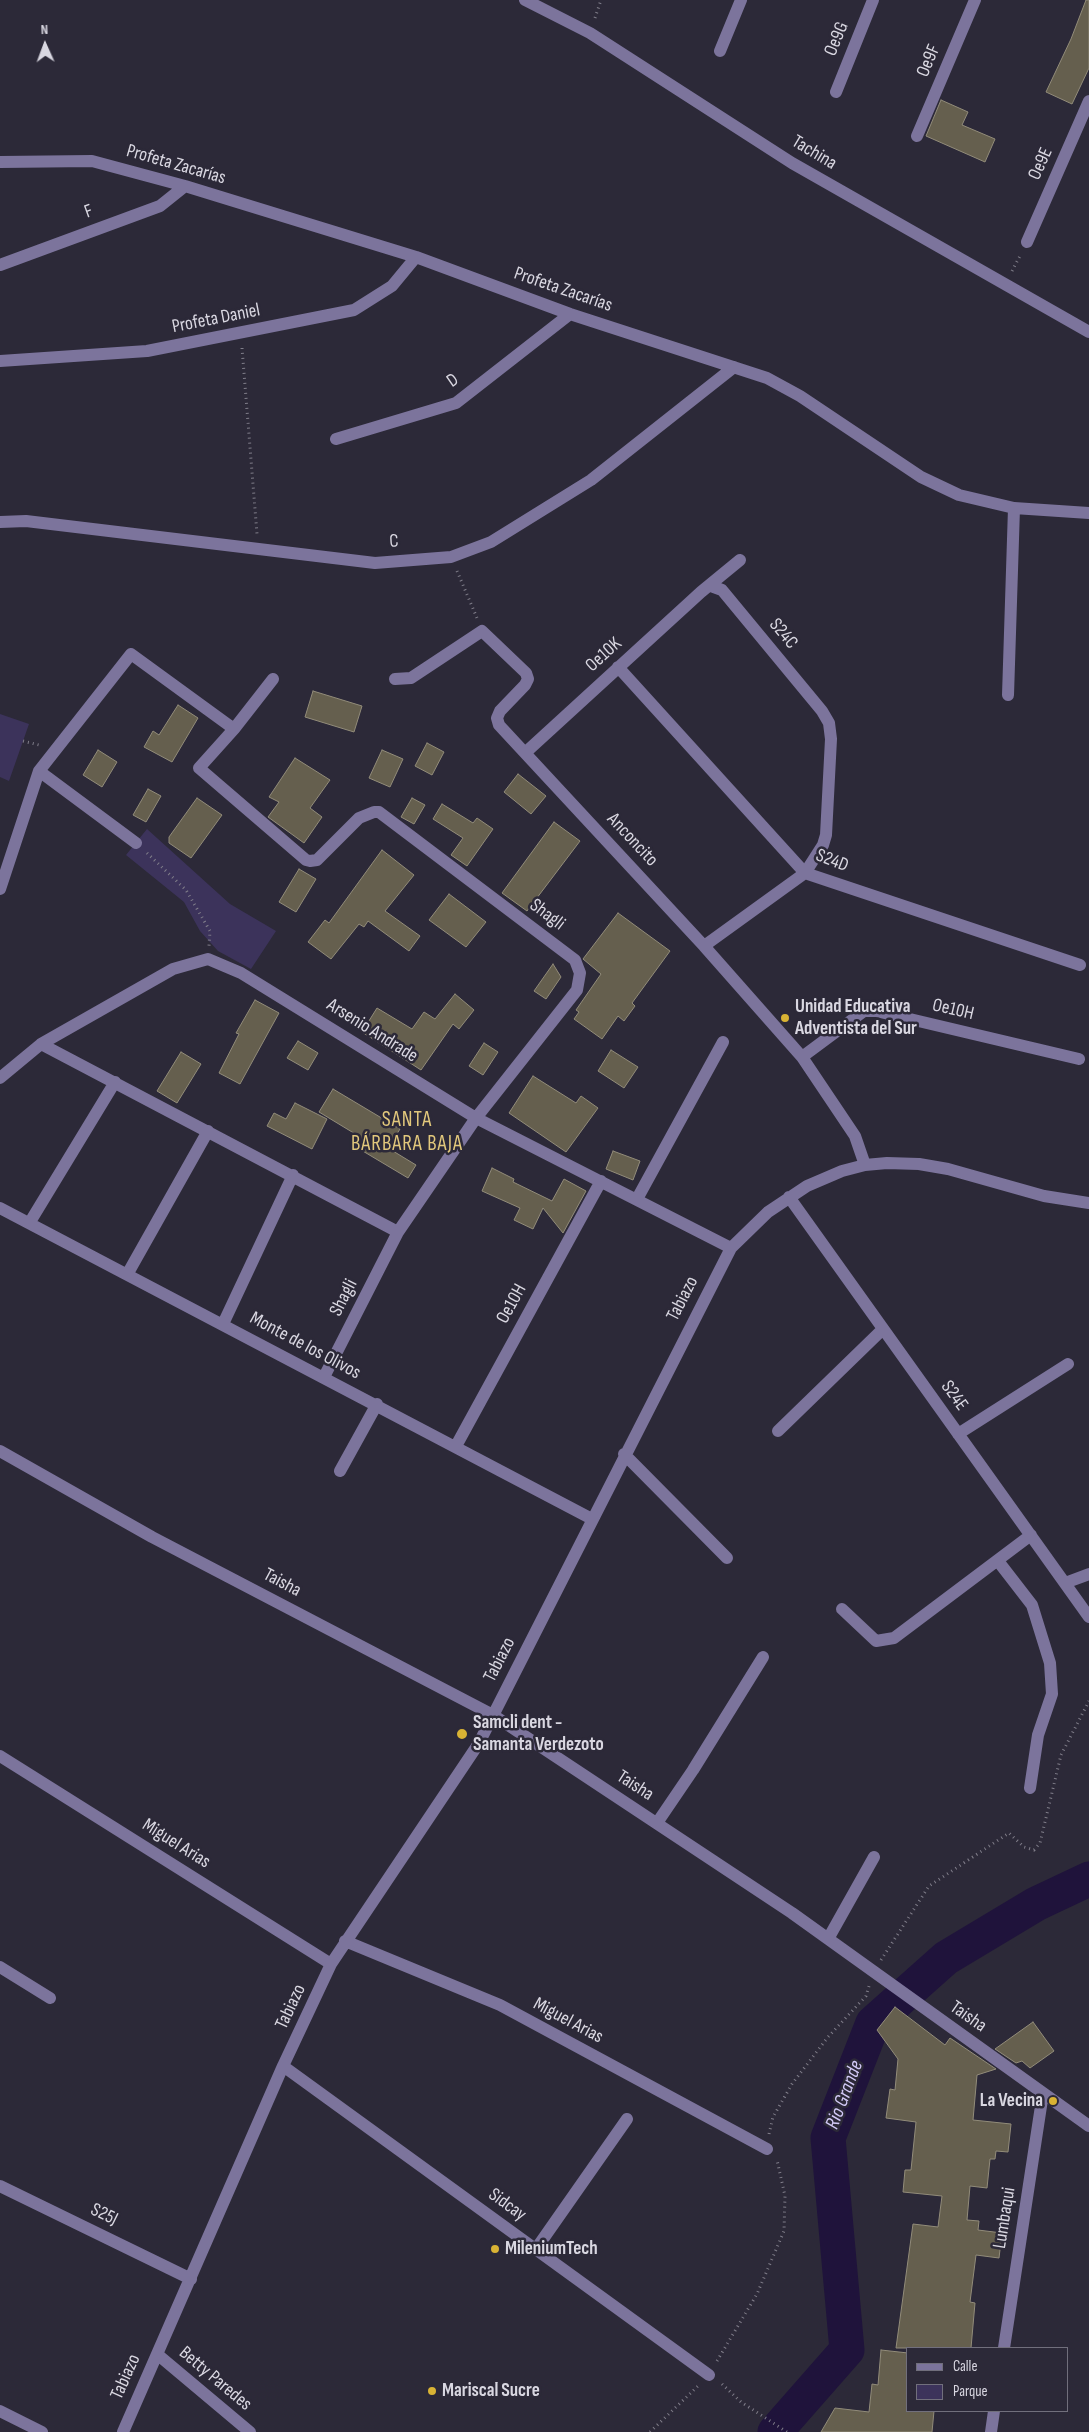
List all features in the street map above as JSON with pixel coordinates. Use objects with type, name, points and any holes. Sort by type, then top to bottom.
[{"type":"street","name":"Tachina","points":[[525,0],[590,33],[792,163],[1089,332]]},
{"type":"street","points":[[720,51],[741,0]]},
{"type":"street","name":"Oe9G","points":[[836,92],[873,0]]},
{"type":"street","name":"Oe9F","points":[[917,136],[975,0]]},
{"type":"street","name":"Oe9E","points":[[1026,242],[1089,101]]},
{"type":"street","name":"Profeta Zacarías","points":[[0,162],[92,162],[185,186],[416,257],[570,314],[767,378],[800,396],[921,477],[959,495],[1014,508],[1089,513]]},
{"type":"street","name":"F","points":[[0,265],[160,206],[185,186]]},
{"type":"street","name":"Profeta Daniel","points":[[0,360],[147,351],[354,310],[392,286],[416,257]]},
{"type":"street","name":"D","points":[[336,439],[456,403],[570,314]]},
{"type":"street","name":"C","points":[[0,522],[26,521],[375,563],[451,557],[491,542],[591,480],[734,367]]},
{"type":"street","points":[[1008,695],[1014,508]]},
{"type":"street","name":"Oe10K","points":[[525,753],[701,592],[711,586],[740,560]]},
{"type":"street","name":"S24C","points":[[711,586],[722,590],[822,711],[828,723],[831,738],[826,835],[823,845],[805,873]]},
{"type":"street","points":[[395,679],[411,678],[482,631]]},
{"type":"street","name":"Anconcito","points":[[482,631],[526,673],[528,679],[525,685],[500,711],[497,718],[500,725],[704,946],[802,1057],[855,1136],[865,1165]]},
{"type":"street","points":[[0,888],[39,771],[132,654],[234,729]]},
{"type":"street","name":"S24D","points":[[618,667],[805,873],[1080,965]]},
{"type":"street","name":"Shagli","points":[[273,679],[234,729],[200,768],[306,860],[317,860],[359,818],[379,812],[575,960],[580,973],[577,990],[476,1118],[398,1232],[324,1377]]},
{"type":"street","points":[[39,771],[136,843]]},
{"type":"street","points":[[704,946],[805,873]]},
{"type":"street","points":[[0,1078],[41,1044],[173,969],[208,959]]},
{"type":"street","name":"Arsenio Andrade","points":[[208,959],[241,973],[476,1118],[731,1248]]},
{"type":"street","name":"Oe10H","points":[[802,1057],[855,1016],[864,1011],[870,1011],[1079,1059]]},
{"type":"street","points":[[637,1199],[723,1042]]},
{"type":"street","points":[[41,1044],[293,1175],[398,1232]]},
{"type":"street","points":[[30,1222],[115,1082]]},
{"type":"street","points":[[128,1273],[208,1131]]},
{"type":"street","name":"Tabiazo","points":[[123,2432],[192,2279],[283,2066],[331,1964],[479,1743],[624,1454],[731,1248],[752,1225],[789,1197],[828,1177],[865,1165],[888,1163],[919,1164],[963,1173],[1044,1196],[1089,1202]]},
{"type":"street","points":[[223,1324],[293,1175]]},
{"type":"street","name":"Oe10H","points":[[456,1446],[601,1181]]},
{"type":"street","name":"S24E","points":[[789,1197],[1089,1617]]},
{"type":"street","name":"Monte de los Olivos","points":[[0,1208],[128,1273],[592,1518]]},
{"type":"street","points":[[778,1431],[883,1329]]},
{"type":"street","points":[[958,1434],[1068,1364]]},
{"type":"street","points":[[340,1470],[377,1404]]},
{"type":"street","name":"Taisha","points":[[0,1452],[152,1536],[493,1715],[828,1939],[1089,2126]]},
{"type":"street","points":[[624,1454],[727,1558]]},
{"type":"street","points":[[842,1609],[876,1641],[894,1638],[1031,1535]]},
{"type":"street","points":[[998,1561],[1032,1604],[1050,1663],[1052,1694],[1038,1735],[1030,1788]]},
{"type":"street","points":[[1065,1583],[1089,1574]]},
{"type":"street","points":[[657,1823],[693,1770],[763,1656]]},
{"type":"street","name":"Miguel Arias","points":[[1,1760],[331,1964]]},
{"type":"street","points":[[828,1939],[874,1857]]},
{"type":"street","name":"Miguel Arias","points":[[345,1941],[500,2005],[767,2149]]},
{"type":"street","points":[[0,1967],[50,1998]]},
{"type":"street","name":"Sidcay","points":[[283,2066],[710,2375]]},
{"type":"street","name":"Lumbaqui","points":[[1004,2347],[1043,2093]]},
{"type":"street","points":[[536,2249],[627,2119]]},
{"type":"street","name":"S25J","points":[[0,2186],[192,2279]]},
{"type":"street","name":"Betty Paredes","points":[[157,2354],[250,2432]]},
{"type":"street","points":[[0,2411],[42,2432]]},
{"type":"street","points":[[991,2432],[994,2412]]},
{"type":"path","points":[[1005,284],[1026,242]]},
{"type":"path","points":[[241,333],[258,549]]},
{"type":"path","points":[[451,557],[482,631]]},
{"type":"path","points":[[136,843],[186,890],[210,931],[208,959]]},
{"type":"path","points":[[650,2432],[710,2375],[757,2294],[784,2231],[785,2196],[779,2163],[767,2149],[773,2117],[792,2084],[828,2037],[866,1996],[874,1972],[929,1886],[1009,1833],[1024,1846],[1034,1850],[1040,1843],[1062,1754],[1089,1701]]},
{"type":"path","points":[[710,2375],[732,2392],[741,2402],[787,2432]]},
{"type":"green space","points":[[0,714],[29,724],[9,781],[0,777]]},
{"type":"green space","points":[[147,829],[230,904],[276,931],[251,969],[218,951],[200,931],[184,902],[126,855]]},
{"type":"building","points":[[1086,0],[1089,0],[1089,68],[1072,104],[1046,92],[1071,39]]},
{"type":"building","points":[[941,100],[968,112],[962,125],[995,139],[985,162],[926,136]]},
{"type":"building","points":[[313,691],[362,706],[354,732],[305,717]]},
{"type":"building","points":[[178,705],[198,718],[172,762],[144,747],[153,731],[159,735]]},
{"type":"building","points":[[427,743],[444,752],[432,775],[415,766]]},
{"type":"building","points":[[98,750],[117,762],[102,787],[83,775]]},
{"type":"building","points":[[382,750],[403,759],[390,787],[369,778]]},
{"type":"building","points":[[295,758],[330,780],[310,808],[322,817],[304,843],[268,817],[279,802],[269,797]]},
{"type":"building","points":[[518,774],[546,796],[531,814],[504,792]]},
{"type":"building","points":[[148,789],[161,796],[146,822],[133,815]]},
{"type":"building","points":[[197,798],[222,815],[191,858],[169,843],[169,837]]},
{"type":"building","points":[[412,798],[425,805],[414,824],[401,817]]},
{"type":"building","points":[[442,804],[473,823],[477,818],[493,829],[467,866],[451,855],[463,838],[433,819]]},
{"type":"building","points":[[554,822],[580,841],[527,911],[502,893]]},
{"type":"building","points":[[382,850],[414,875],[385,911],[420,936],[409,951],[368,921],[364,927],[359,924],[331,959],[308,942],[325,920],[329,923]]},
{"type":"building","points":[[299,869],[316,879],[296,912],[279,902]]},
{"type":"building","points":[[449,894],[486,922],[466,947],[429,920]]},
{"type":"building","points":[[618,913],[670,951],[632,1003],[635,1006],[624,1021],[618,1016],[602,1039],[574,1019],[579,1012],[576,1010],[601,974],[583,959]]},
{"type":"building","points":[[553,964],[561,977],[546,999],[534,991]]},
{"type":"building","points":[[455,994],[474,1010],[459,1029],[453,1024],[421,1070],[362,1032],[377,1008],[412,1029],[424,1012],[435,1019]]},
{"type":"building","points":[[255,1000],[279,1013],[240,1084],[219,1073],[239,1034],[236,1033]]},
{"type":"building","points":[[298,1041],[318,1053],[308,1070],[287,1058]]},
{"type":"building","points":[[484,1043],[498,1052],[483,1075],[469,1066]]},
{"type":"building","points":[[611,1050],[638,1067],[624,1088],[598,1071]]},
{"type":"building","points":[[181,1052],[201,1064],[177,1103],[157,1091]]},
{"type":"building","points":[[533,1076],[576,1103],[581,1096],[598,1108],[566,1152],[509,1113]]},
{"type":"building","points":[[333,1089],[400,1129],[388,1148],[416,1165],[408,1178],[351,1144],[357,1135],[319,1112]]},
{"type":"building","points":[[295,1103],[327,1119],[312,1149],[267,1126],[274,1113],[286,1119]]},
{"type":"building","points":[[613,1151],[640,1161],[633,1180],[606,1169]]},
{"type":"building","points":[[492,1168],[514,1179],[513,1182],[552,1201],[564,1179],[586,1191],[563,1233],[543,1208],[533,1229],[514,1220],[520,1208],[482,1191]]},
{"type":"building","points":[[895,2007],[945,2045],[950,2038],[996,2069],[977,2075],[973,2120],[1011,2124],[1008,2152],[996,2151],[995,2159],[990,2159],[987,2188],[970,2186],[967,2220],[979,2221],[978,2230],[1002,2233],[999,2258],[976,2255],[970,2302],[975,2303],[971,2347],[896,2348],[913,2224],[938,2227],[942,2196],[903,2192],[905,2170],[911,2170],[916,2122],[886,2118],[890,2089],[895,2090],[898,2059],[877,2030]]},
{"type":"building","points":[[1033,2022],[1054,2051],[1030,2068],[1022,2061],[1016,2063],[995,2049]]},
{"type":"building","points":[[881,2350],[906,2353],[906,2412],[934,2412],[932,2432],[821,2432],[835,2408],[869,2412],[872,2384],[878,2385]]},
{"type":"waterway","name":"Rio Grande","points":[[775,2432],[847,2350],[828,2138],[873,2023],[946,1958],[1036,1904],[1089,1879]]},
{"type":"place","name":"Unidad Educativa Adventista del Sur","points":[[785,1018]]},
{"type":"place","name":"Samcli dent - Samanta Verdezoto","points":[[462,1734]]},
{"type":"place","name":"La Vecina","points":[[1053,2101]]},
{"type":"place","name":"MileniumTech","points":[[495,2249]]},
{"type":"place","name":"Mariscal Sucre","points":[[432,2391]]},
{"type":"district","name":"SANTA BÁRBARA BAJA","points":[[407,1133]]}]
